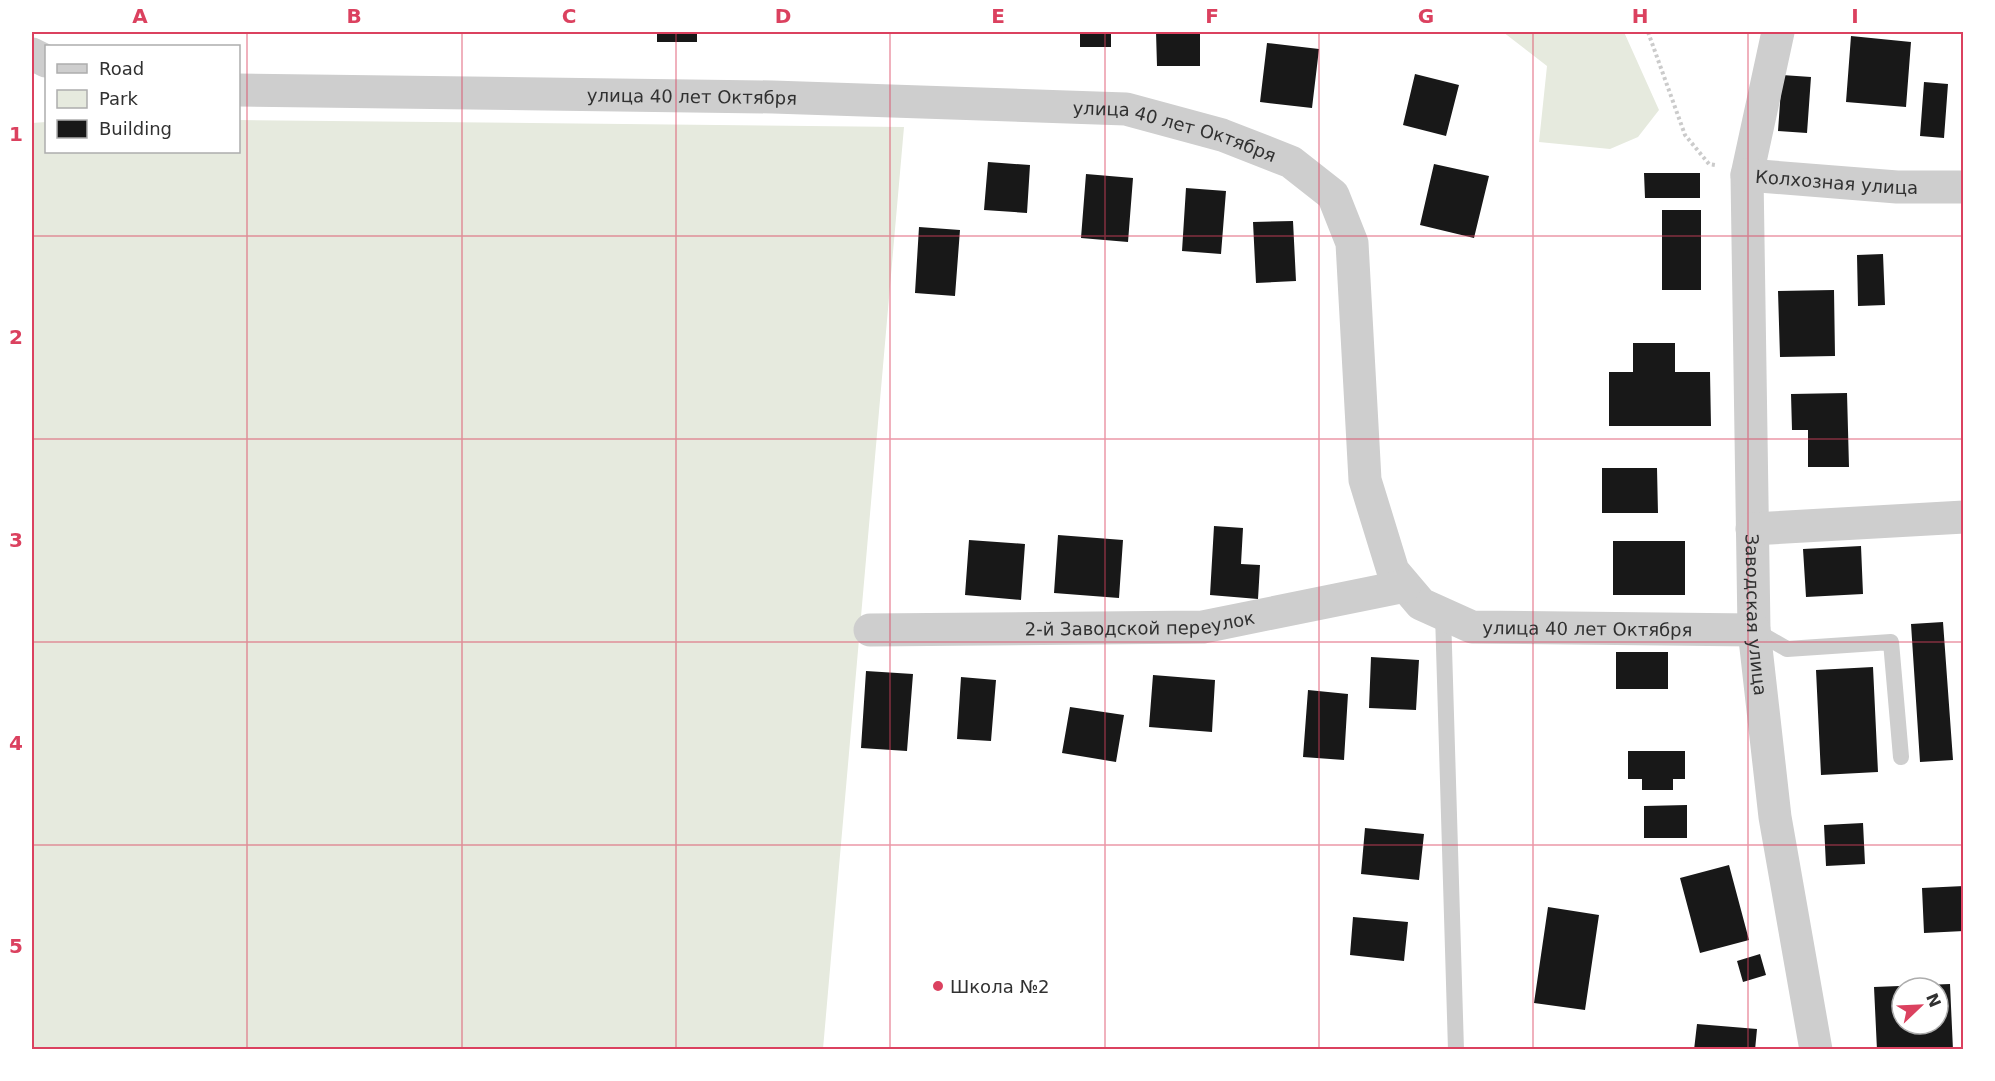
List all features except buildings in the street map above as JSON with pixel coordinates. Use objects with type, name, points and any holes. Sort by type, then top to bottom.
[{"type":"street","name":"Колхозная улица","points":[[1778,32],[1748,175],[1897,187],[1964,186]]},
{"type":"street","name":"улица 40 лет Октября","points":[[240,90],[773,97],[1126,109],[1222,135],[1291,162],[1333,195],[1352,243],[1365,480],[1393,571],[1420,604],[1472,627],[1754,630]]},
{"type":"street","name":"Заводская улица","points":[[1748,175],[1754,630],[1775,817],[1816,1050]]},
{"type":"street","points":[[1752,529],[1964,518]]},
{"type":"street","name":"2-й Заводской переулок","points":[[870,630],[1203,627],[1405,586]]},
{"type":"lane","points":[[1443,614],[1456,1050]]},
{"type":"lane","points":[[1754,630],[1787,649],[1891,642],[1901,757]]},
{"type":"path","points":[[1648,32],[1685,135],[1709,164],[1748,175]]},
{"type":"green space","points":[[1503,32],[1624,32],[1659,110],[1638,137],[1610,149],[1539,142],[1547,66]]},
{"type":"green space","points":[[240,120],[904,127],[823,1049],[32,1049],[32,123],[45,122],[45,153],[240,153]]},
{"type":"place","name":"Школа №2","points":[[938,986]]}]
